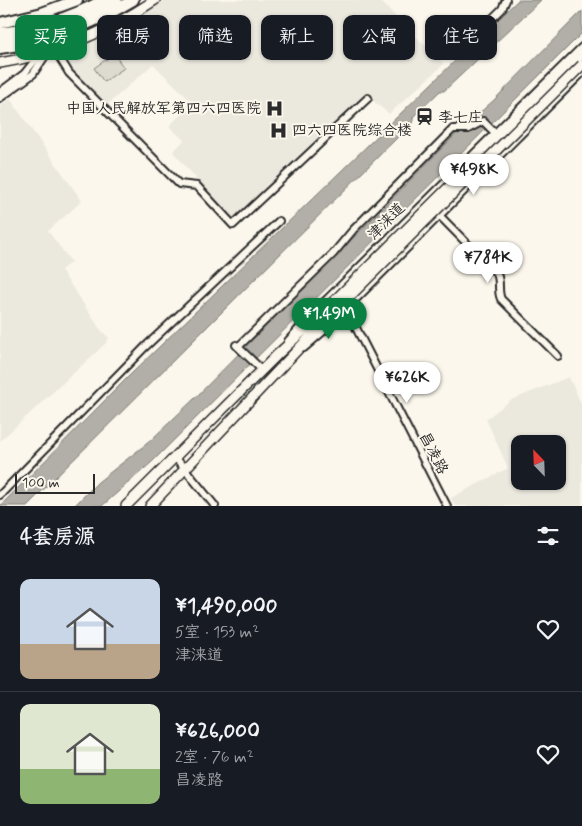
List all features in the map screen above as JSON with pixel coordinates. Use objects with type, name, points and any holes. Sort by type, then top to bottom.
[{"type":"highway","points":[[0,23],[42,13],[77,0]]},
{"type":"highway","points":[[71,15],[104,0]]},
{"type":"highway","points":[[0,48],[38,41],[66,33],[99,19],[133,0]]},
{"type":"highway","points":[[0,28],[15,28]]},
{"type":"highway","points":[[0,33],[15,31]]},
{"type":"main road","points":[[0,41],[39,33],[61,26],[118,0]]},
{"type":"main road","points":[[87,39],[113,26],[155,0]]},
{"type":"main road","points":[[150,506],[290,359],[318,322],[582,54]]},
{"type":"main road","points":[[0,63],[15,59]]},
{"type":"main road","points":[[318,322],[582,65]]},
{"type":"main road","name":"津涞道","points":[[126,506],[278,354],[318,322]]},
{"type":"street","points":[[496,15],[502,9],[506,0]]},
{"type":"street","name":"津涞道","points":[[278,354],[292,335],[312,314],[582,47]]},
{"type":"street","points":[[0,92],[39,60]]},
{"type":"street","points":[[0,98],[33,74],[42,60]]},
{"type":"street","points":[[55,60],[179,184],[197,186],[233,225],[368,98]]},
{"type":"street","points":[[290,359],[334,322],[582,73]]},
{"type":"street","points":[[262,370],[238,346],[333,254],[352,230],[453,129],[468,128],[483,122],[494,132]]},
{"type":"street","points":[[425,201],[497,274],[499,277],[501,299],[558,356]]},
{"type":"street","points":[[0,495],[145,347],[280,221]]},
{"type":"street","name":"昌凌路","points":[[352,303],[349,312],[350,316],[447,506]]},
{"type":"street","name":"昌凌路","points":[[334,322],[341,319],[348,321],[443,506]]},
{"type":"street","points":[[175,457],[186,468],[215,506]]},
{"type":"shaded area","name":"中国人民解放军第四六四医院","points":[[164,0],[379,0],[394,15],[343,15],[343,60],[415,60],[415,35],[425,45],[425,60],[440,60],[444,64],[389,114],[371,99],[236,227],[232,228],[198,189],[196,178],[173,152],[184,140],[169,126],[193,103],[153,64],[106,106],[74,73],[66,60],[87,60],[87,42],[97,38],[97,60],[169,60],[169,15],[140,15]]},
{"type":"shaded area","points":[[518,0],[541,0],[497,41],[497,20]]},
{"type":"shaded area","points":[[582,11],[582,33],[152,462],[102,506],[74,506],[98,482],[150,441],[194,399],[457,133],[494,100]]},
{"type":"shaded area","points":[[105,60],[118,60],[124,68],[104,82],[94,68]]},
{"type":"shaded area","points":[[456,60],[477,60],[413,117],[413,122],[27,506],[0,506],[129,376]]},
{"type":"shaded area","points":[[10,99],[82,201],[48,231],[71,262],[61,270],[100,329],[109,338],[105,344],[0,441],[0,106]]},
{"type":"shaded area","points":[[569,377],[582,406],[582,506],[455,506],[451,498],[508,468],[486,419],[511,400]]},
{"type":"place","name":"中国人民解放军第四六四医院","points":[[275,108]]},
{"type":"place","name":"李七庄","points":[[424,117]]},
{"type":"place","name":"四六四医院综合楼","points":[[278,130]]}]
